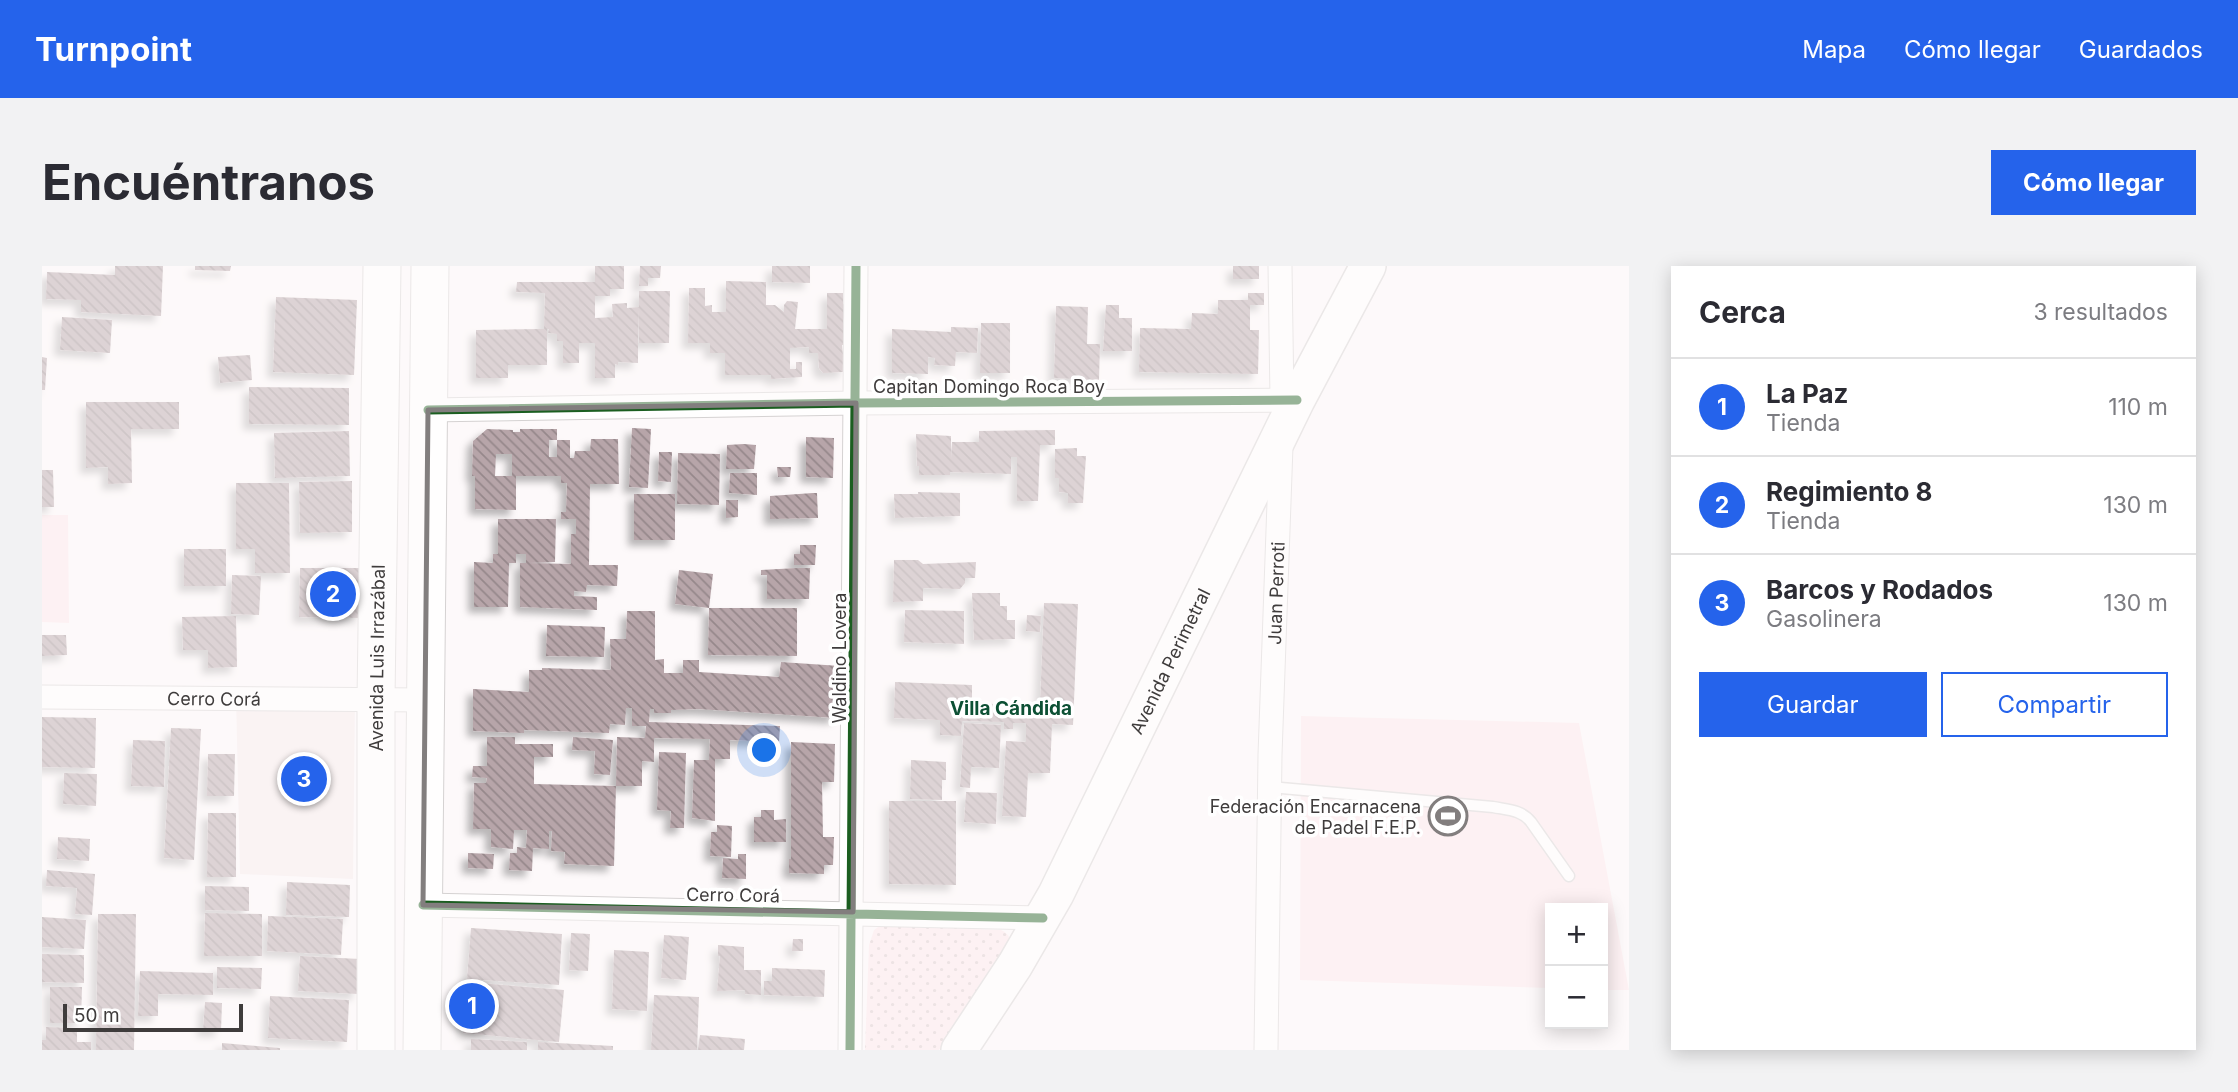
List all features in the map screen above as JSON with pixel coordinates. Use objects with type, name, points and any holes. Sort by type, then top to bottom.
[{"type":"highway","name":"Avenida Luis Irrazábal","points":[[376,1050],[376,700],[382,266]]},
{"type":"highway","points":[[422,1050],[430,266]]},
{"type":"main road","name":"Avenida Perimetral","points":[[959,1050],[1015,965],[1074,859],[1287,411],[1367,266]]},
{"type":"street","name":"Waldino Lovera","points":[[850,1050],[856,266]]},
{"type":"street","name":"Juan Perroti","points":[[1266,1050],[1270,755],[1287,411],[1280,266]]},
{"type":"street","name":"Capitan Domingo Roca Boy","points":[[428,410],[856,403],[1287,411]]},
{"type":"street","name":"Cerro Corá","points":[[42,697],[426,700]]},
{"type":"street","name":"Cerro Corá","points":[[423,905],[1043,918]]},
{"type":"lane","points":[[1270,787],[1513,811],[1526,816],[1569,876]]},
{"type":"highlighted area","points":[[856,403],[853,912],[423,905],[428,410]]},
{"type":"shaded area","points":[[42,515],[68,515],[69,623],[42,622]]},
{"type":"shaded area","points":[[236,695],[355,695],[353,879],[240,874]]},
{"type":"shaded area","name":"Federación Encarnacena de Padel F.E.P.","points":[[1301,716],[1579,723],[1629,990],[1608,990],[1608,903],[1545,903],[1545,988],[1300,980]]},
{"type":"shaded area","points":[[881,925],[1001,930],[1009,937],[1010,947],[939,1050],[865,1050],[869,945],[874,930]]},
{"type":"building","points":[[115,266],[163,266],[161,316],[81,312],[81,300],[46,299],[47,272],[115,275]]},
{"type":"building","points":[[195,266],[231,266],[230,271],[195,270]]},
{"type":"building","points":[[595,266],[624,266],[624,289],[610,289],[610,296],[595,296],[595,318],[613,317],[612,304],[627,303],[627,308],[639,307],[639,291],[670,291],[669,343],[639,343],[638,310],[638,363],[618,362],[618,365],[615,364],[615,378],[595,378],[595,343],[579,343],[579,363],[563,363],[563,341],[557,341],[557,334],[548,333],[547,329],[547,365],[508,365],[508,378],[476,378],[476,330],[544,329],[545,293],[516,292],[517,282],[595,282]]},
{"type":"building","points":[[640,266],[661,266],[660,278],[648,278],[648,286],[639,286]]},
{"type":"building","points":[[772,266],[810,266],[810,283],[772,282]]},
{"type":"building","points":[[1233,266],[1259,266],[1259,279],[1233,279]]},
{"type":"building","points":[[726,281],[766,282],[766,305],[775,305],[784,312],[787,301],[798,302],[795,329],[827,329],[827,293],[843,293],[843,304],[848,306],[848,316],[843,319],[846,345],[842,345],[846,369],[843,372],[823,373],[819,368],[818,353],[809,353],[809,347],[790,348],[790,369],[796,369],[796,362],[802,362],[802,377],[771,379],[771,375],[725,375],[725,353],[710,353],[710,343],[688,343],[689,288],[705,288],[705,306],[712,305],[712,312],[726,312]]},
{"type":"building","points":[[1248,293],[1264,293],[1264,305],[1250,305],[1250,330],[1259,330],[1258,374],[1139,372],[1140,328],[1191,329],[1192,313],[1218,314],[1218,300],[1248,300]]},
{"type":"building","points":[[276,297],[357,300],[354,375],[273,372]]},
{"type":"building","points":[[1106,305],[1119,305],[1119,318],[1132,318],[1132,351],[1103,351]]},
{"type":"building","points":[[1056,306],[1088,307],[1087,344],[1100,344],[1099,380],[1054,378]]},
{"type":"building","points":[[62,317],[112,320],[110,353],[60,350]]},
{"type":"building","points":[[981,323],[1010,323],[1010,373],[980,373]]},
{"type":"building","points":[[951,327],[978,328],[977,353],[956,352],[955,366],[934,365],[935,358],[928,357],[928,374],[892,373],[892,329],[951,332]]},
{"type":"building","points":[[250,355],[252,380],[220,383],[218,357]]},
{"type":"building","points":[[42,357],[47,358],[45,390],[42,390]]},
{"type":"building","points":[[249,387],[349,388],[349,425],[249,424]]},
{"type":"building","points":[[86,402],[179,402],[179,429],[131,429],[132,483],[108,484],[108,467],[86,468]]},
{"type":"building","points":[[632,428],[651,429],[648,488],[629,487]]},
{"type":"building","points":[[487,429],[520,432],[520,429],[557,429],[557,440],[570,440],[570,458],[574,458],[575,451],[590,451],[591,439],[618,439],[619,484],[590,484],[589,565],[618,565],[617,586],[587,585],[586,592],[574,591],[574,596],[597,597],[597,610],[520,607],[520,563],[526,563],[526,554],[516,554],[516,563],[509,563],[508,607],[474,607],[474,562],[493,563],[493,554],[498,554],[498,519],[556,519],[555,562],[529,563],[571,564],[571,534],[576,534],[576,519],[561,519],[561,512],[566,512],[567,483],[561,483],[561,476],[516,476],[516,510],[475,509],[473,441]],"holes":[[[549,440],[557,440],[557,457],[549,457]],[[496,454],[512,454],[512,476],[495,476]]]},
{"type":"building","points":[[1055,430],[1055,445],[1040,445],[1038,501],[1017,501],[1017,457],[1011,457],[1011,474],[950,472],[950,475],[919,475],[916,434],[951,436],[951,458],[952,442],[979,442],[979,431]]},
{"type":"building","points":[[349,431],[350,476],[275,478],[274,433]]},
{"type":"building","points":[[806,437],[834,438],[833,478],[806,477]]},
{"type":"building","points":[[727,445],[756,445],[754,469],[726,469]]},
{"type":"building","points":[[1077,448],[1077,456],[1086,456],[1083,503],[1068,503],[1068,493],[1059,492],[1059,478],[1055,478],[1055,449]]},
{"type":"building","points":[[659,452],[672,452],[671,482],[658,481]]},
{"type":"building","points":[[678,453],[720,454],[719,505],[677,504]]},
{"type":"building","points":[[777,467],[791,467],[790,477],[778,477]]},
{"type":"building","points":[[42,470],[53,470],[54,507],[42,507]]},
{"type":"building","points":[[730,473],[757,473],[757,495],[729,493]]},
{"type":"building","points":[[352,481],[352,532],[300,533],[299,482]]},
{"type":"building","points":[[236,483],[289,483],[290,573],[255,573],[255,549],[236,549]]},
{"type":"building","points":[[817,493],[818,518],[770,519],[770,496]]},
{"type":"building","points":[[960,493],[960,516],[895,518],[894,494]]},
{"type":"building","points":[[634,494],[675,494],[675,540],[634,540]]},
{"type":"building","points":[[726,500],[738,500],[738,517],[726,518]]},
{"type":"building","points":[[800,545],[816,545],[815,565],[794,565],[794,554],[800,554]]},
{"type":"building","points":[[184,549],[226,549],[226,586],[184,586]]},
{"type":"building","points":[[894,560],[918,560],[923,564],[976,562],[975,578],[965,578],[960,589],[923,588],[923,601],[893,602]]},
{"type":"building","points":[[300,568],[361,568],[361,618],[299,617]]},
{"type":"building","points":[[810,568],[809,599],[767,599],[767,575],[761,575],[761,570]]},
{"type":"building","points":[[679,570],[713,574],[709,608],[675,604]]},
{"type":"building","points":[[232,575],[261,576],[259,615],[231,614]]},
{"type":"building","points":[[972,593],[1000,593],[1000,606],[1007,606],[1007,620],[1015,620],[1015,639],[974,640]]},
{"type":"building","points":[[1044,603],[1078,604],[1073,725],[1052,724],[1050,773],[1028,773],[1026,817],[1002,816],[1006,741],[1026,742],[1026,723],[1013,723],[1013,729],[1004,729],[1004,722],[962,721],[961,736],[940,735],[940,720],[894,718],[895,682],[972,685],[972,703],[1040,706]]},
{"type":"building","points":[[709,608],[797,608],[797,656],[708,655]]},
{"type":"building","points":[[905,610],[964,611],[964,644],[904,642]]},
{"type":"building","points":[[627,611],[655,611],[655,660],[664,659],[664,673],[683,673],[683,660],[699,660],[699,672],[779,677],[781,662],[840,666],[836,718],[698,709],[654,713],[654,709],[650,709],[649,722],[780,726],[779,742],[730,740],[730,759],[715,759],[715,821],[692,818],[694,760],[709,760],[710,739],[654,738],[654,762],[642,761],[642,786],[616,786],[617,737],[645,738],[646,726],[632,726],[632,708],[626,708],[625,725],[610,724],[609,733],[473,731],[473,689],[529,692],[529,670],[542,668],[611,670],[610,639],[626,639]]},
{"type":"building","points":[[1027,615],[1041,616],[1040,632],[1026,631]]},
{"type":"building","points":[[236,616],[237,667],[208,668],[208,650],[183,650],[182,617]]},
{"type":"building","points":[[547,625],[605,627],[604,657],[546,656]]},
{"type":"building","points":[[42,635],[66,635],[67,655],[42,656]]},
{"type":"building","points":[[42,717],[96,718],[95,768],[42,767]]},
{"type":"building","points":[[964,723],[1001,725],[999,768],[971,767],[970,788],[960,787]]},
{"type":"building","points":[[171,728],[201,729],[194,860],[164,858]]},
{"type":"building","points":[[487,737],[515,737],[515,744],[553,744],[553,757],[534,757],[534,784],[616,786],[614,866],[564,864],[565,852],[551,851],[552,831],[549,831],[549,849],[533,848],[532,871],[509,870],[510,853],[517,853],[517,847],[526,848],[527,830],[514,830],[513,849],[491,847],[491,829],[473,829],[474,783],[486,783],[487,778],[472,777],[473,766],[487,766]]},
{"type":"building","points":[[573,737],[613,740],[610,775],[594,774],[595,751],[572,750]]},
{"type":"building","points":[[133,740],[165,741],[164,787],[131,786]]},
{"type":"building","points":[[791,742],[835,744],[834,782],[822,782],[823,837],[834,837],[833,865],[824,865],[824,874],[789,873]]},
{"type":"building","points":[[659,752],[686,753],[684,828],[670,828],[671,811],[657,810]]},
{"type":"building","points":[[208,754],[235,754],[234,796],[207,796]]},
{"type":"building","points":[[911,760],[946,762],[942,800],[910,799]]},
{"type":"building","points":[[64,773],[97,774],[96,806],[63,804]]},
{"type":"building","points":[[966,792],[997,793],[996,824],[964,822]]},
{"type":"building","points":[[889,801],[956,801],[956,885],[889,884]]},
{"type":"building","points":[[761,810],[774,810],[774,820],[786,819],[786,842],[754,842],[754,817],[761,817]]},
{"type":"building","points":[[208,813],[236,813],[236,877],[207,877]]},
{"type":"building","points":[[717,825],[732,826],[731,857],[710,856],[711,832],[717,832]]},
{"type":"building","points":[[58,837],[90,839],[89,861],[57,859]]},
{"type":"building","points":[[468,853],[494,854],[493,869],[468,868]]},
{"type":"building","points":[[738,854],[746,854],[746,879],[722,878],[723,858],[738,859]]},
{"type":"building","points":[[47,870],[95,874],[92,915],[75,914],[77,888],[46,886]]},
{"type":"building","points":[[287,882],[350,885],[349,917],[286,915]]},
{"type":"building","points":[[205,886],[249,887],[249,911],[205,910]]},
{"type":"building","points":[[205,913],[262,914],[262,956],[204,956]]},
{"type":"building","points":[[98,914],[136,914],[134,1050],[96,1050]]},
{"type":"building","points":[[268,916],[343,919],[341,955],[267,951]]},
{"type":"building","points":[[42,917],[86,920],[84,949],[42,947]]},
{"type":"building","points":[[471,928],[562,934],[559,985],[467,979]]},
{"type":"building","points":[[571,933],[590,934],[588,971],[569,970]]},
{"type":"building","points":[[664,935],[689,937],[686,980],[661,978]]},
{"type":"building","points":[[793,939],[803,939],[803,951],[792,951]]},
{"type":"building","points":[[718,945],[744,947],[744,970],[761,970],[761,995],[745,994],[745,990],[717,991],[720,956]]},
{"type":"building","points":[[614,950],[649,952],[647,1011],[612,1009]]},
{"type":"building","points":[[42,954],[84,955],[84,983],[42,982]]},
{"type":"building","points":[[300,956],[360,959],[358,994],[298,991]]},
{"type":"building","points":[[217,967],[262,968],[261,989],[217,988]]},
{"type":"building","points":[[772,968],[825,970],[824,997],[764,995],[764,981],[772,981]]},
{"type":"building","points":[[140,971],[213,973],[213,995],[158,994],[158,1016],[138,1016]]},
{"type":"building","points":[[467,982],[564,990],[559,1042],[463,1033]]},
{"type":"building","points":[[50,987],[82,987],[81,1023],[50,1023]]},
{"type":"building","points":[[654,995],[699,997],[697,1050],[651,1050]]},
{"type":"building","points":[[270,996],[349,1000],[347,1042],[268,1038]]},
{"type":"building","points":[[205,1002],[222,1003],[221,1031],[203,1031]]},
{"type":"building","points":[[46,1027],[77,1028],[77,1042],[91,1042],[91,1050],[42,1050],[42,1040],[46,1040]]},
{"type":"building","points":[[700,1035],[745,1039],[744,1050],[698,1050]]},
{"type":"building","points":[[471,1039],[527,1042],[527,1050],[471,1050]]},
{"type":"building","points":[[538,1042],[613,1046],[613,1050],[538,1050]]},
{"type":"building","points":[[222,1043],[280,1048],[280,1050],[222,1050]]},
{"type":"cycle path","points":[[850,1050],[856,266]]},
{"type":"cycle path","points":[[428,410],[1297,400]]},
{"type":"cycle path","points":[[423,905],[1043,918]]},
{"type":"place","name":"Regimiento 8","points":[[333,594]]},
{"type":"place","name":"Barcos y Rodados","points":[[304,779]]},
{"type":"place","name":"Federación Encarnacena de Padel F.E.P.","points":[[1448,816]]},
{"type":"place","name":"La Paz","points":[[472,1006]]},
{"type":"district","name":"Villa Cándida","points":[[1011,708]]}]
